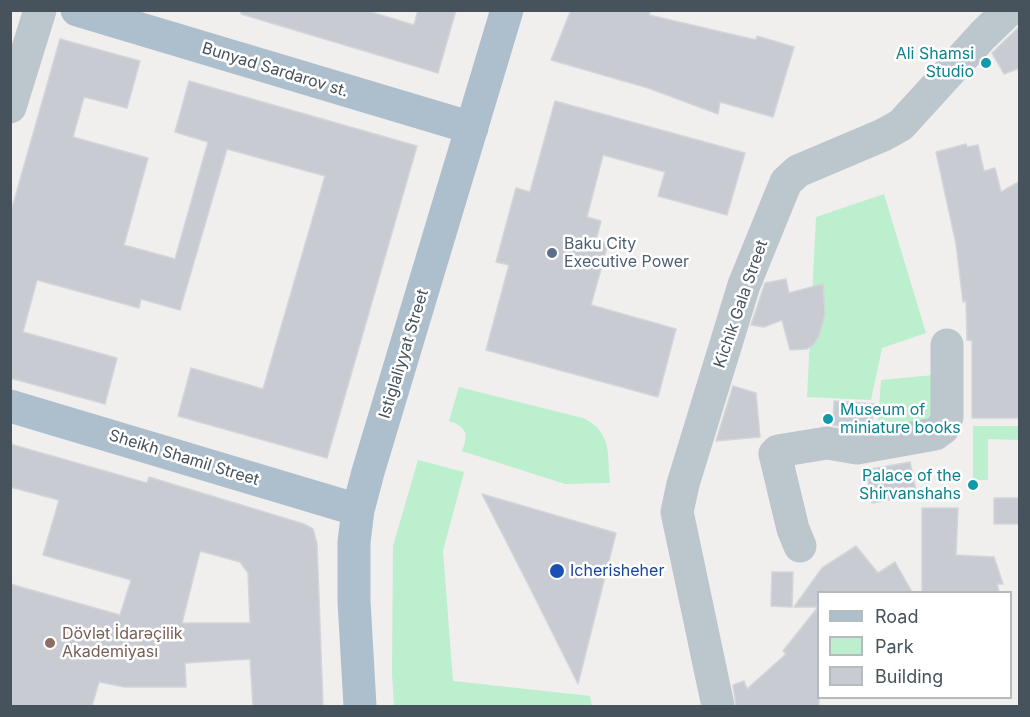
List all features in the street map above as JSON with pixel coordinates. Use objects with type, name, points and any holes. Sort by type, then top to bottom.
[{"type":"main road","name":"Bunyad Sardarov st.","points":[[77,10],[472,128]]},
{"type":"main road","name":"Istiglaliyyat Street","points":[[360,706],[354,571],[358,510],[507,10]]},
{"type":"main road","name":"Sheikh Shamil Street","points":[[10,406],[358,510]]},
{"type":"street","points":[[10,107],[40,10]]},
{"type":"street","name":"Kichik Gala Street","points":[[718,706],[687,570],[677,512],[683,484],[744,285],[786,182],[798,171],[901,125],[983,35],[1009,10]]},
{"type":"street","points":[[800,546],[793,529],[775,454],[778,451],[827,443],[856,448],[935,434],[943,428],[947,417],[947,345]]},
{"type":"green space","points":[[884,194],[926,333],[882,348],[871,400],[807,397],[816,217]]},
{"type":"green space","points":[[934,375],[933,429],[877,439],[881,380]]},
{"type":"green space","points":[[459,387],[583,418],[593,424],[604,437],[607,445],[610,483],[565,484],[462,451],[465,432],[460,426],[449,421]]},
{"type":"green space","points":[[973,426],[1019,426],[1019,440],[988,439],[988,480],[973,480]]},
{"type":"green space","points":[[418,460],[464,472],[443,551],[453,681],[590,696],[592,706],[394,706],[393,546]]},
{"type":"building","points":[[241,10],[364,10],[414,25],[418,10],[456,10],[438,73],[241,14]]},
{"type":"building","points":[[571,10],[651,10],[649,15],[756,40],[757,36],[794,47],[773,117],[720,102],[718,114],[648,88],[551,60]]},
{"type":"building","points":[[1020,26],[1020,68],[1004,74],[992,53]]},
{"type":"building","points":[[60,39],[140,61],[127,108],[84,97],[73,137],[148,158],[124,245],[175,259],[208,142],[175,132],[189,81],[417,146],[327,458],[178,416],[191,368],[263,389],[325,176],[227,149],[180,310],[141,299],[139,308],[37,280],[23,332],[117,358],[105,404],[10,378],[10,215]]},
{"type":"building","name":"Baku City Executive Power","points":[[555,101],[745,153],[727,215],[658,196],[665,172],[603,155],[587,217],[601,221],[596,240],[608,244],[591,305],[676,329],[658,397],[486,350],[509,265],[496,262],[516,188],[530,192]]},
{"type":"building","points":[[966,144],[967,147],[978,145],[984,171],[995,168],[1001,192],[1020,181],[1020,418],[972,418],[972,341],[967,340],[966,301],[963,302],[956,244],[936,152]]},
{"type":"building","points":[[786,279],[789,293],[823,284],[825,314],[819,336],[807,349],[790,350],[782,320],[764,327],[751,325],[765,283]]},
{"type":"building","points":[[733,386],[756,393],[760,437],[716,441]]},
{"type":"building","points":[[834,401],[875,404],[871,426],[857,429],[833,425]]},
{"type":"building","points":[[10,444],[147,483],[149,477],[304,524],[313,529],[317,544],[323,706],[253,706],[250,659],[185,663],[186,687],[125,687],[99,682],[92,706],[10,706],[10,584],[120,615],[131,580],[43,555],[59,500],[10,487]],"holes":[[[200,551],[240,562],[248,573],[250,623],[182,623]]]},
{"type":"building","points":[[910,462],[917,495],[872,503],[866,470]]},
{"type":"building","points":[[482,494],[616,533],[578,684],[530,588]]},
{"type":"building","points":[[994,498],[1020,498],[1020,524],[994,524]]},
{"type":"building","points":[[922,508],[958,508],[956,555],[994,557],[1003,584],[997,584],[999,591],[922,591]]},
{"type":"building","points":[[856,546],[878,573],[895,562],[911,591],[817,591],[817,607],[794,607],[822,568]]},
{"type":"building","points":[[772,572],[793,572],[792,607],[771,606]]},
{"type":"building","points":[[817,608],[817,699],[819,699],[819,706],[736,706],[733,685],[744,681],[747,689],[786,654],[783,651]]},
{"type":"place","name":"Ali Shamsi Studio","points":[[986,63]]},
{"type":"place","name":"Baku City Executive Power","points":[[552,253]]},
{"type":"place","name":"Museum of miniature books","points":[[828,419]]},
{"type":"place","name":"Palace of the Shirvanshahs","points":[[973,485]]},
{"type":"place","name":"Icherisheher","points":[[557,571]]},
{"type":"place","name":"Dövlət İdarəçilik Akademiyası","points":[[50,643]]}]
